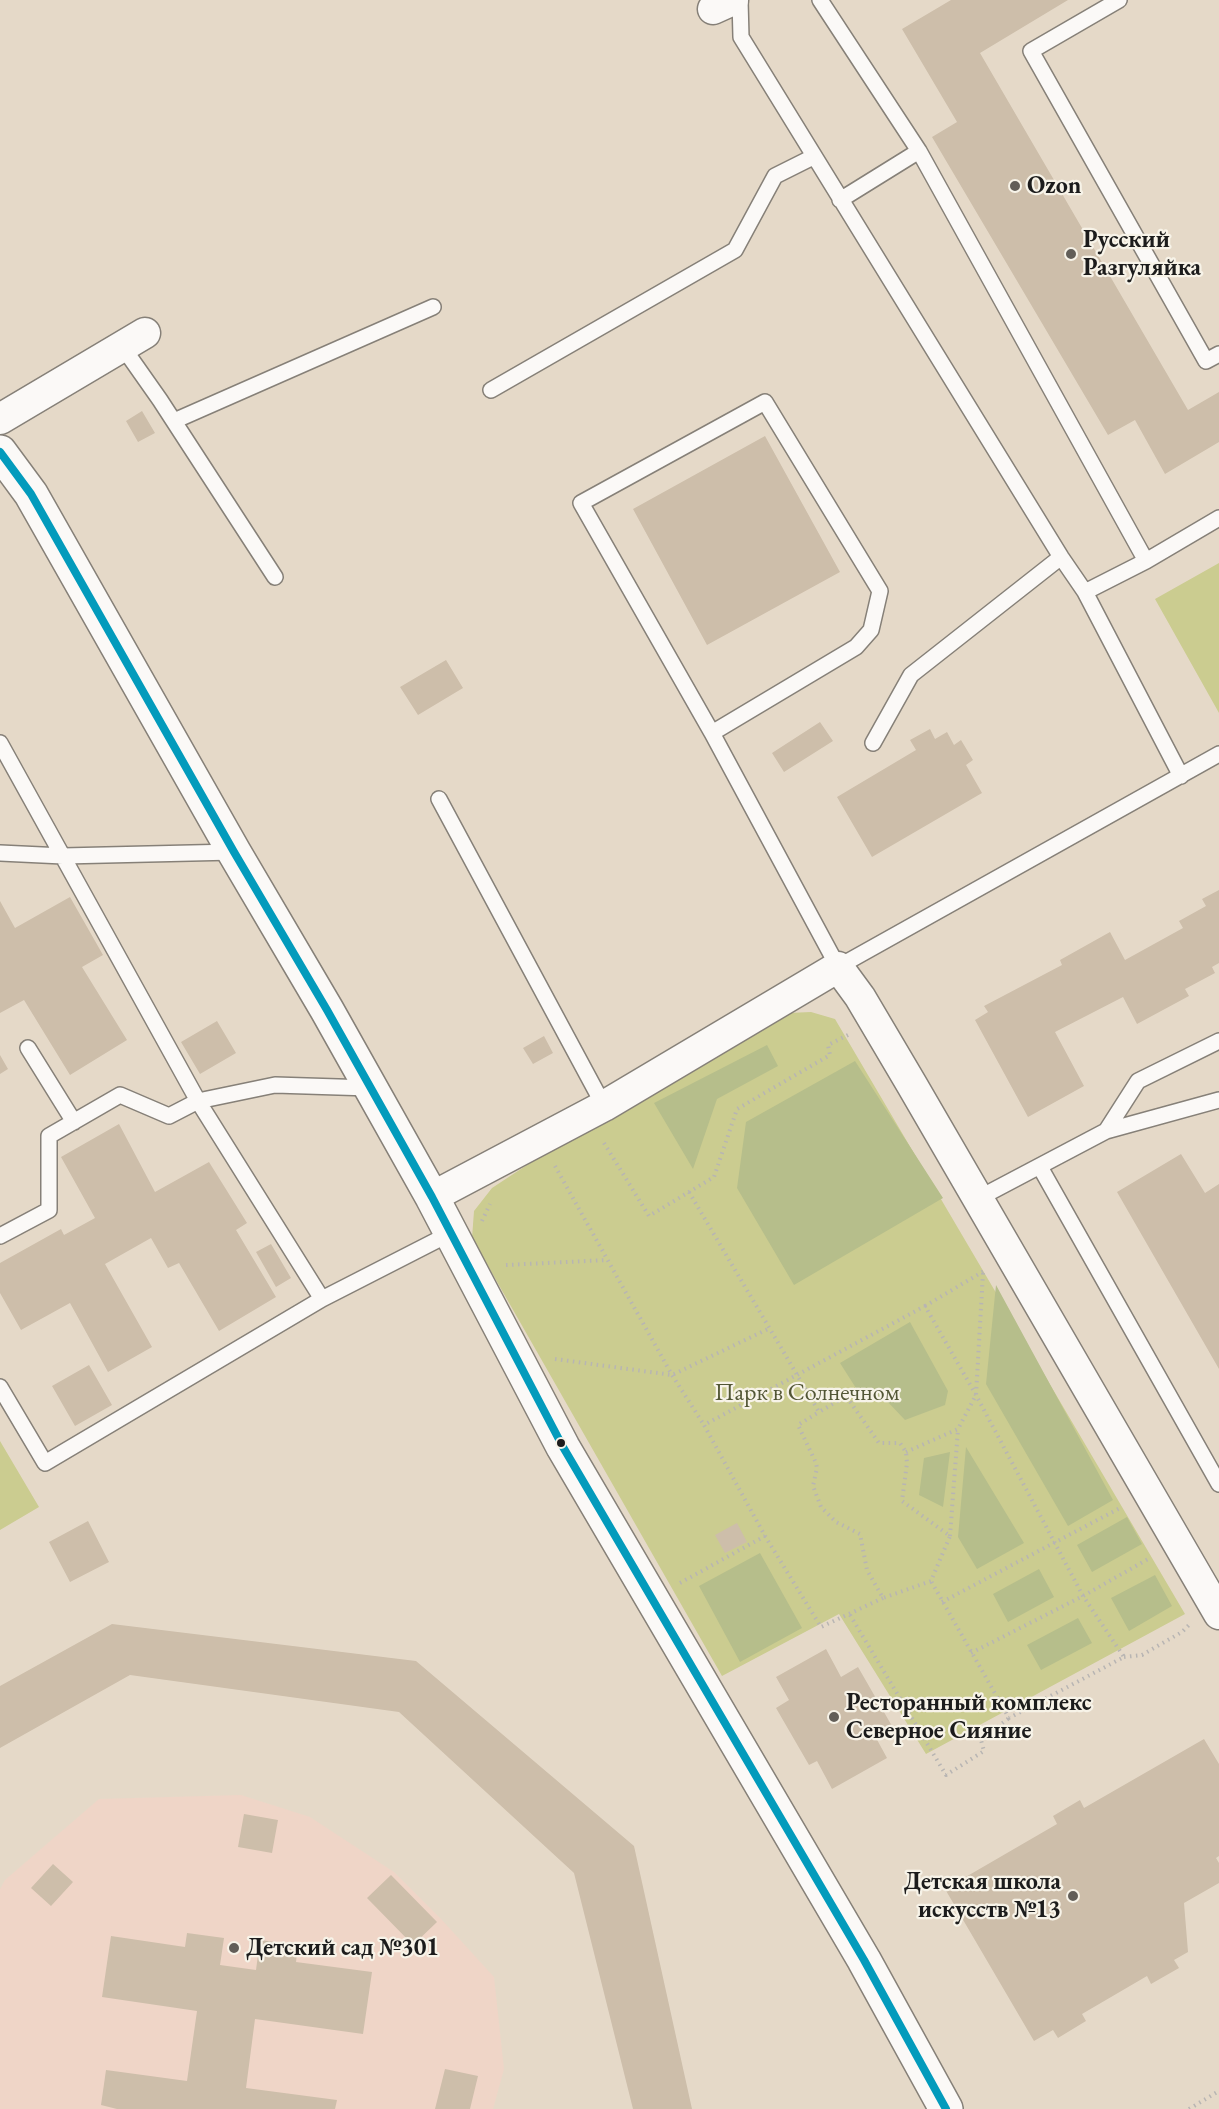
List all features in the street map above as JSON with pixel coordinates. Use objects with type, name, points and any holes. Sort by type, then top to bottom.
[{"type":"street","points":[[0,419],[134,340]]},
{"type":"street","points":[[0,452],[31,494],[432,1197],[464,1232],[563,1447],[864,1960],[946,2109]]},
{"type":"street","points":[[432,1197],[604,1106],[837,967],[860,998],[979,1198],[1219,1614]]},
{"type":"lane","points":[[820,0],[919,151],[1146,561]]},
{"type":"lane","points":[[1119,0],[1031,51],[1206,361],[1219,354]]},
{"type":"lane","points":[[729,3],[741,37],[813,157],[1085,592],[1181,776]]},
{"type":"lane","points":[[840,200],[919,151]]},
{"type":"lane","points":[[491,390],[735,249],[775,176],[813,157]]},
{"type":"lane","points":[[174,422],[433,307]]},
{"type":"lane","points":[[134,340],[174,422],[274,577]]},
{"type":"lane","points":[[712,733],[856,647],[871,630],[880,591],[765,402],[581,503],[712,733],[837,967],[1219,754]]},
{"type":"lane","points":[[1085,592],[1146,561],[1219,518]]},
{"type":"lane","points":[[873,743],[911,675],[1061,557]]},
{"type":"lane","points":[[0,743],[198,1101],[322,1299]]},
{"type":"lane","points":[[439,799],[604,1106]]},
{"type":"lane","points":[[0,853],[63,856],[234,852]]},
{"type":"lane","points":[[1106,1131],[1138,1081],[1219,1041]]},
{"type":"lane","points":[[28,1047],[74,1122]]},
{"type":"lane","points":[[0,1236],[48,1210],[50,1136],[120,1095],[170,1116],[198,1101],[274,1085],[370,1088]]},
{"type":"lane","points":[[979,1198],[1106,1131],[1219,1101]]},
{"type":"lane","points":[[1041,1167],[1219,1484]]},
{"type":"lane","points":[[0,1387],[45,1463],[322,1299],[464,1232]]},
{"type":"path","points":[[601,1139],[649,1216],[714,1177],[737,1109],[830,1055],[828,1045],[852,1032]]},
{"type":"path","points":[[549,1157],[672,1375],[704,1425],[765,1536],[821,1627],[883,1598],[931,1581],[950,1536],[958,1429],[976,1395],[983,1272]]},
{"type":"path","points":[[689,1192],[796,1377],[819,1412]]},
{"type":"path","points":[[464,1232],[490,1202]]},
{"type":"path","points":[[503,1265],[607,1260]]},
{"type":"path","points":[[704,1425],[925,1306],[976,1395],[1083,1596],[1124,1657],[1009,1718],[981,1740],[984,1751],[946,1775],[850,1615]]},
{"type":"path","points":[[554,1359],[672,1375],[768,1329]]},
{"type":"path","points":[[883,1598],[867,1570],[860,1534],[836,1522],[821,1507],[813,1486],[816,1463],[798,1425],[846,1396],[879,1443],[900,1443],[906,1452],[908,1463],[902,1501],[950,1536]]},
{"type":"path","points":[[906,1452],[958,1429]]},
{"type":"path","points":[[942,1602],[1132,1502]]},
{"type":"path","points":[[677,1584],[765,1536]]},
{"type":"path","points":[[970,1653],[1083,1596],[1160,1552]]},
{"type":"path","points":[[931,1581],[1009,1718]]},
{"type":"path","points":[[1189,2109],[1219,2091]]},
{"type":"shaded area","name":"Детский сад №301","points":[[241,1795],[310,1817],[394,1872],[494,1977],[504,2069],[493,2109],[0,2109],[0,1889],[5,1880],[99,1799]]},
{"type":"green space","points":[[1219,563],[1219,713],[1155,599]]},
{"type":"green space","name":"Парк в Солнечном","points":[[811,1012],[835,1019],[1185,1614],[926,1754],[839,1614],[722,1676],[472,1238],[474,1211],[492,1188],[530,1163],[788,1013]]},
{"type":"green space","points":[[767,1045],[778,1066],[717,1099],[693,1169],[654,1103]]},
{"type":"green space","points":[[855,1061],[943,1198],[794,1285],[737,1188],[746,1122]]},
{"type":"green space","points":[[996,1285],[1113,1500],[1068,1526],[986,1384]]},
{"type":"green space","points":[[910,1322],[948,1391],[945,1405],[905,1420],[886,1400],[861,1396],[840,1363]]},
{"type":"green space","points":[[0,1441],[39,1507],[0,1530]]},
{"type":"green space","points":[[966,1447],[1024,1543],[977,1569],[958,1537]]},
{"type":"green space","points":[[950,1452],[943,1507],[919,1495],[924,1458]]},
{"type":"green space","points":[[1127,1517],[1142,1544],[1092,1572],[1077,1545]]},
{"type":"green space","points":[[760,1553],[802,1628],[740,1662],[699,1586]]},
{"type":"green space","points":[[1039,1569],[1054,1597],[1008,1622],[993,1594]]},
{"type":"green space","points":[[1155,1575],[1172,1606],[1129,1631],[1111,1598]]},
{"type":"green space","points":[[1078,1618],[1092,1643],[1041,1670],[1027,1645]]},
{"type":"building","points":[[951,0],[1068,0],[980,53],[1188,410],[1219,392],[1219,442],[1165,474],[1135,420],[1108,435],[932,137],[957,122],[902,29]]},
{"type":"building","points":[[142,411],[155,433],[138,442],[126,421]]},
{"type":"building","points":[[765,436],[840,572],[707,645],[633,509]]},
{"type":"building","points":[[446,660],[463,688],[418,715],[400,687]]},
{"type":"building","points":[[820,722],[833,741],[784,772],[772,753]]},
{"type":"building","points":[[930,729],[935,739],[947,732],[954,745],[961,740],[973,760],[966,765],[982,793],[872,857],[837,797],[916,750],[910,740]]},
{"type":"building","points":[[1219,890],[1219,963],[1212,967],[1215,973],[1185,989],[1189,996],[1137,1024],[1123,997],[1055,1032],[1084,1086],[1028,1117],[975,1020],[988,1012],[984,1006],[1062,965],[1060,960],[1110,932],[1125,960],[1183,928],[1179,921],[1206,906],[1202,899]]},
{"type":"building","points":[[70,897],[103,955],[82,967],[127,1040],[70,1075],[24,1000],[0,1013],[0,901],[15,928]]},
{"type":"building","points":[[217,1021],[236,1053],[200,1074],[181,1042]]},
{"type":"building","points":[[544,1036],[553,1053],[533,1064],[523,1048]]},
{"type":"building","points":[[0,1055],[8,1069],[0,1074]]},
{"type":"building","points":[[119,1124],[155,1192],[209,1162],[247,1223],[236,1230],[276,1297],[219,1331],[179,1263],[168,1268],[151,1238],[105,1264],[152,1347],[108,1372],[70,1303],[21,1330],[0,1293],[0,1263],[61,1229],[64,1235],[95,1218],[61,1157]]},
{"type":"building","points":[[1181,1154],[1205,1193],[1219,1184],[1219,1369],[1117,1192]]},
{"type":"building","points":[[271,1244],[291,1278],[276,1287],[256,1252]]},
{"type":"building","points":[[89,1365],[112,1405],[75,1426],[52,1386]]},
{"type":"building","points":[[88,1521],[109,1562],[70,1582],[49,1542]]},
{"type":"building","points":[[737,1523],[747,1542],[725,1553],[715,1535]]},
{"type":"building","points":[[112,1624],[416,1661],[634,1846],[692,2109],[633,2109],[574,1873],[399,1712],[130,1675],[0,1748],[0,1686]]},
{"type":"building","name":"Ресторанный комплекс Северное Сияние","points":[[826,1649],[841,1677],[858,1667],[892,1726],[875,1736],[887,1758],[832,1789],[817,1761],[809,1765],[776,1708],[789,1700],[776,1677]]},
{"type":"building","name":"Детская школа искусств №13","points":[[1204,1739],[1219,1764],[1219,1856],[1216,1858],[1219,1863],[1219,1883],[1184,1903],[1188,1952],[1174,1960],[1179,1968],[1151,1984],[1147,1976],[1082,2014],[1086,2021],[1058,2038],[1053,2030],[1034,2041],[945,1889],[1057,1824],[1053,1816],[1080,1800],[1084,1808]]},
{"type":"building","points":[[244,1814],[278,1820],[272,1853],[238,1847]]},
{"type":"building","points":[[53,1864],[73,1882],[51,1906],[31,1888]]},
{"type":"building","points":[[391,1875],[437,1922],[413,1945],[367,1898]]},
{"type":"building","points":[[187,1933],[224,1938],[220,1965],[256,1970],[260,1940],[298,1945],[296,1962],[372,1972],[363,2034],[255,2019],[246,2088],[337,2100],[335,2109],[117,2109],[101,2105],[106,2070],[187,2081],[197,2011],[102,1997],[111,1936],[185,1947]]},
{"type":"building","points":[[445,2069],[478,2076],[470,2109],[435,2109]]},
{"type":"transit line","points":[[0,452],[31,494],[234,852],[327,1010],[432,1197],[563,1447],[864,1960],[946,2109]]},
{"type":"place","name":"Ozon","points":[[1015,186]]},
{"type":"place","name":"Русский Разгуляйка","points":[[1071,254]]},
{"type":"place","name":"Ресторанный комплекс Северное Сияние","points":[[834,1717]]},
{"type":"place","name":"Детская школа искусств №13","points":[[1073,1896]]},
{"type":"place","name":"Детский сад №301","points":[[234,1948]]}]
